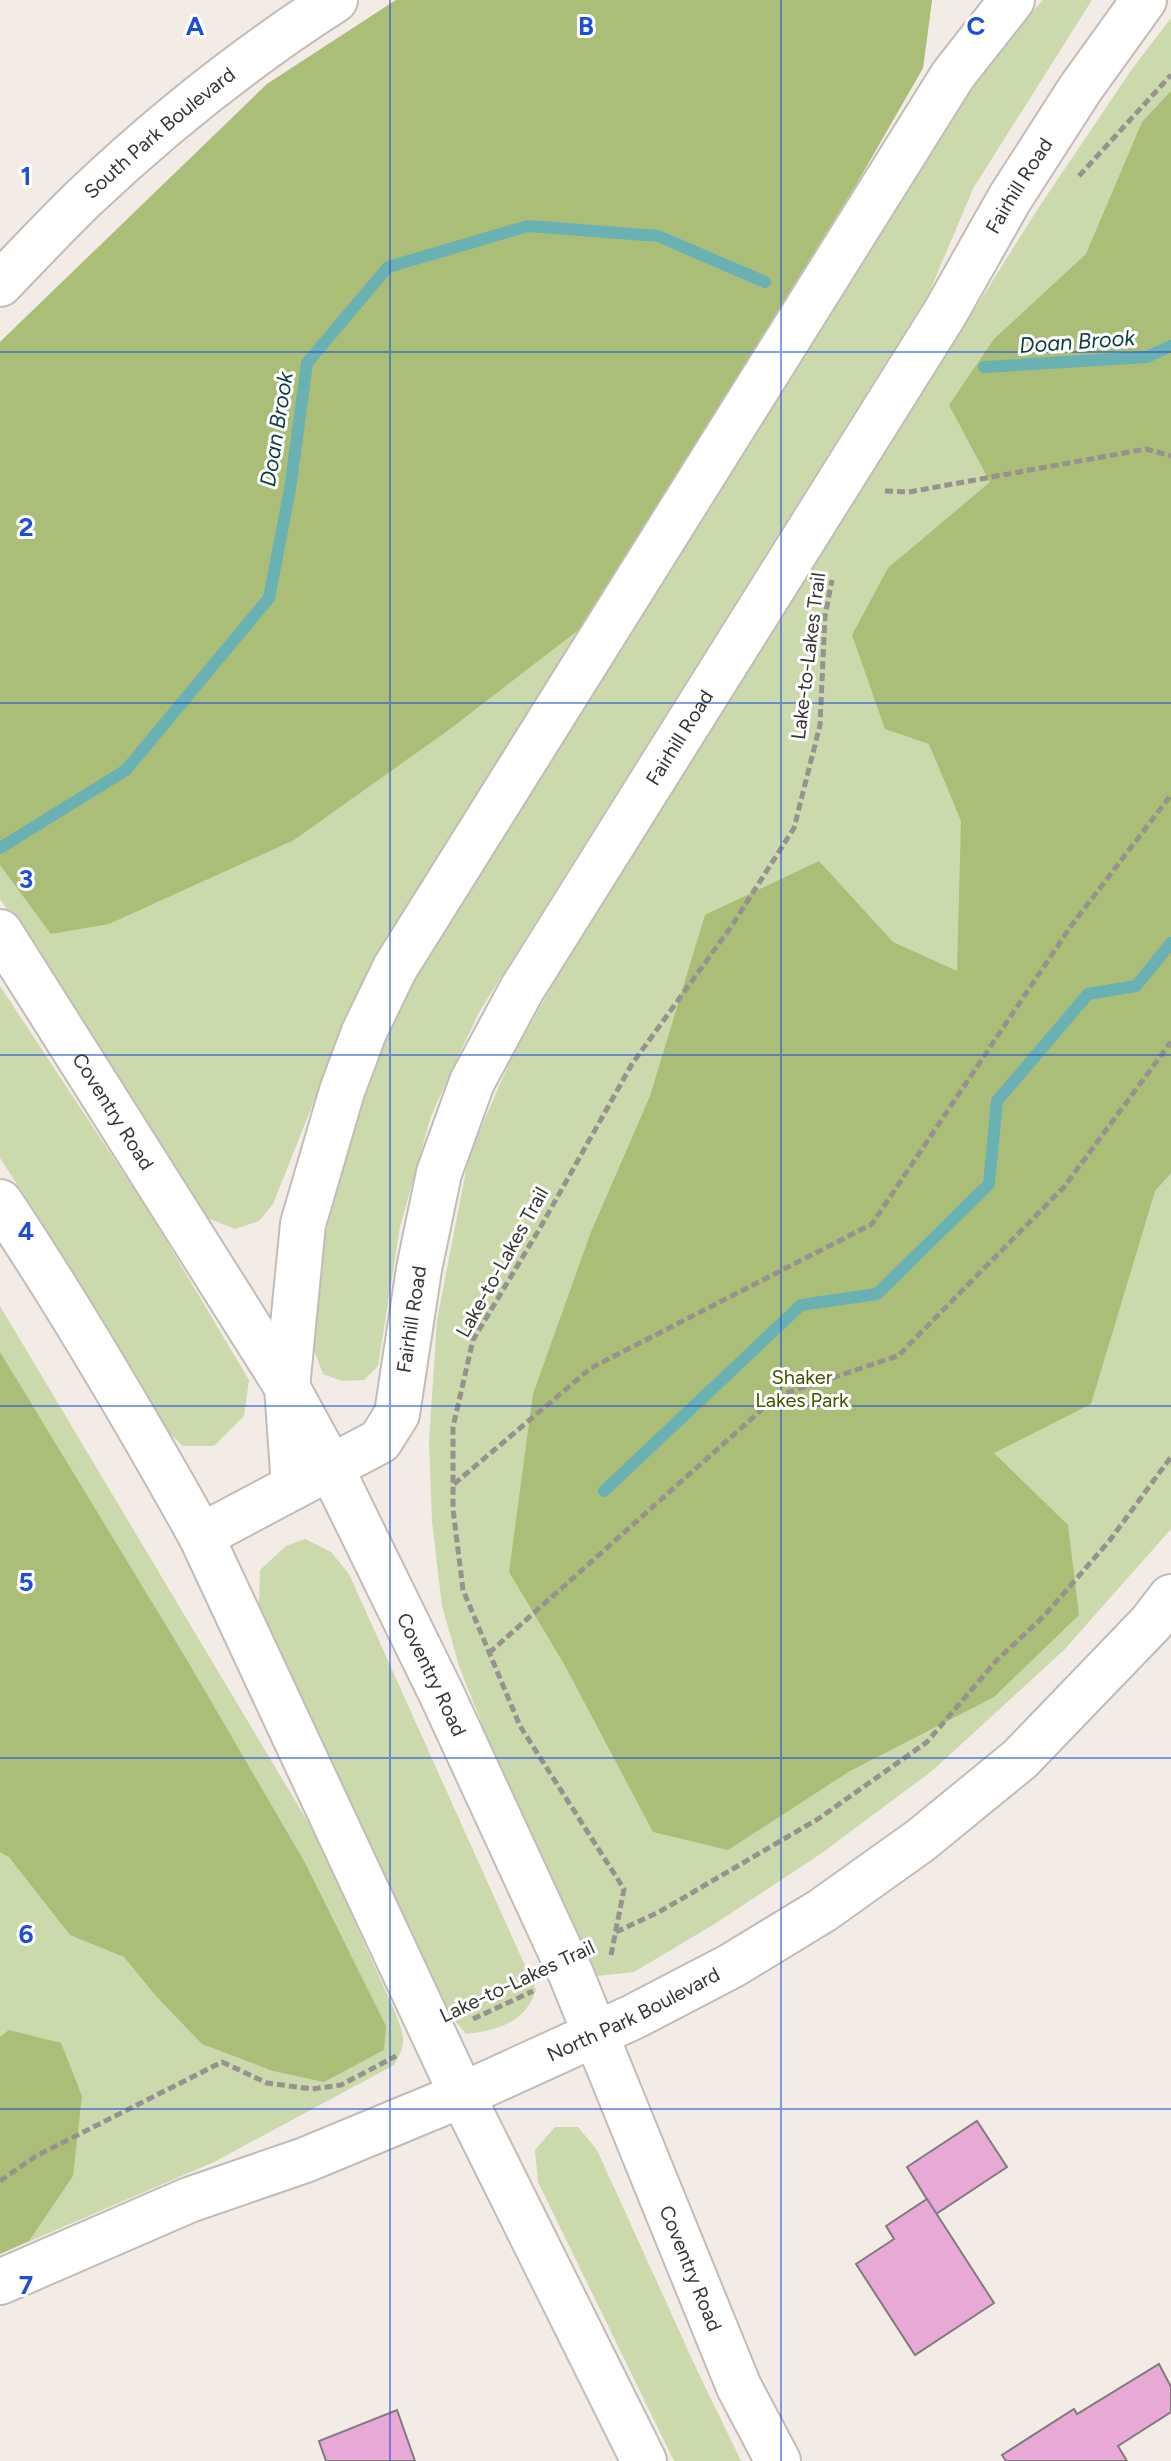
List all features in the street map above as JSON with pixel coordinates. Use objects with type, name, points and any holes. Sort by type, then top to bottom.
[{"type":"main road","name":"South Park Boulevard","points":[[0,284],[85,197],[193,103],[288,30],[335,0]]},
{"type":"main road","points":[[287,1387],[303,1224],[342,1091],[364,1032],[395,968],[945,89],[1012,0]]},
{"type":"main road","name":"Fairhill Road","points":[[201,1536],[380,1441],[397,1414],[419,1269],[439,1173],[472,1082],[522,989],[945,313],[1010,198],[1080,89],[1144,0]]},
{"type":"main road","name":"Coventry Road","points":[[9,945],[287,1387],[312,1476],[442,1695],[571,1974],[739,2387],[778,2461]]},
{"type":"main road","points":[[0,1202],[37,1257],[201,1536],[422,2043],[462,2095],[644,2461]]},
{"type":"main road","name":"North Park Boulevard","points":[[0,2282],[189,2200],[305,2160],[462,2095],[594,2035],[731,1966],[823,1910],[921,1840],[1020,1759],[1151,1623],[1171,1597]]},
{"type":"path","points":[[881,491],[909,492],[1146,449],[1171,456]]},
{"type":"path","name":"Lake-to-Lakes Trail","points":[[0,2181],[36,2156],[222,2062],[267,2083],[312,2089],[341,2085],[422,2043],[611,1956],[624,1889],[520,1726],[463,1590],[453,1509],[453,1427],[473,1340],[632,1064],[731,927],[794,828],[820,725],[825,616],[833,574]]},
{"type":"path","points":[[453,1484],[591,1368],[872,1224],[1071,926],[1171,795]]},
{"type":"path","points":[[489,1653],[777,1396],[898,1356],[1064,1187],[1171,1042]]},
{"type":"path","points":[[615,1933],[659,1912],[818,1819],[927,1742],[996,1661],[1045,1615],[1110,1540],[1171,1457]]},
{"type":"green space","points":[[396,0],[932,0],[923,68],[857,183],[511,741],[354,1001],[273,1204],[259,1221],[235,1229],[205,1217],[116,1071],[0,899],[0,342],[267,84]]},
{"type":"green space","points":[[396,0],[932,0],[923,68],[857,183],[581,628],[450,729],[294,840],[109,924],[51,934],[0,865],[0,342],[267,84]]},
{"type":"green space","points":[[1043,0],[1092,0],[974,187],[928,295],[478,1014],[431,1116],[400,1227],[378,1366],[364,1380],[342,1381],[323,1374],[313,1348],[323,1246],[355,1105],[381,1043],[419,967],[966,94]]},
{"type":"green space","name":"Shaker Lakes Park","points":[[1171,18],[1171,1529],[1064,1650],[932,1771],[819,1855],[716,1923],[634,1972],[597,1976],[572,1952],[459,1666],[442,1606],[432,1521],[429,1442],[437,1320],[469,1155],[511,1059],[567,959],[1037,210],[1132,69]]},
{"type":"green space","name":"Shaker Lakes Park","points":[[1171,91],[1171,1173],[1155,1191],[1091,1404],[994,1453],[1068,1525],[1079,1615],[994,1697],[850,1771],[728,1850],[653,1832],[564,1664],[509,1572],[533,1394],[591,1232],[650,1096],[705,915],[819,861],[893,942],[957,971],[961,821],[929,744],[885,729],[852,635],[888,568],[990,482],[949,405],[994,339],[1086,254],[1142,122]]},
{"type":"green space","points":[[0,986],[149,1212],[249,1380],[244,1416],[214,1446],[183,1446],[154,1419],[46,1229],[0,1158]]},
{"type":"green space","points":[[0,1306],[315,1834],[395,2012],[403,2039],[394,2065],[214,2162],[0,2254]]},
{"type":"green space","points":[[0,1352],[184,1655],[304,1861],[386,2026],[384,2050],[324,2082],[273,2071],[202,2044],[124,1957],[70,1935],[9,1857],[0,1852]]},
{"type":"green space","points":[[305,1539],[331,1552],[349,1574],[536,1990],[525,2010],[509,2023],[466,2034],[450,2015],[259,1606],[260,1570],[286,1546]]},
{"type":"green space","points":[[9,2030],[61,2043],[82,2096],[73,2176],[29,2241],[0,2254],[0,2037]]},
{"type":"green space","points":[[555,2127],[578,2127],[597,2150],[741,2461],[674,2461],[538,2182],[535,2150]]},
{"type":"building","points":[[977,2121],[1007,2167],[936,2214],[907,2167]]},
{"type":"building","points":[[927,2199],[994,2303],[915,2355],[856,2264],[894,2239],[886,2226]]},
{"type":"building","points":[[1159,2364],[1171,2387],[1171,2412],[1118,2446],[1127,2461],[1006,2461],[1002,2455],[1074,2409],[1077,2414]]},
{"type":"building","points":[[397,2410],[415,2461],[326,2461],[319,2441]]},
{"type":"waterway","name":"Doan Brook","points":[[0,848],[126,770],[269,598],[290,489],[307,363],[388,267],[528,226],[658,236],[765,282]]},
{"type":"waterway","name":"Doan Brook","points":[[984,367],[1147,357],[1171,346]]},
{"type":"waterway","points":[[604,1491],[801,1305],[877,1294],[989,1184],[997,1101],[1088,994],[1136,986],[1171,943]]}]
